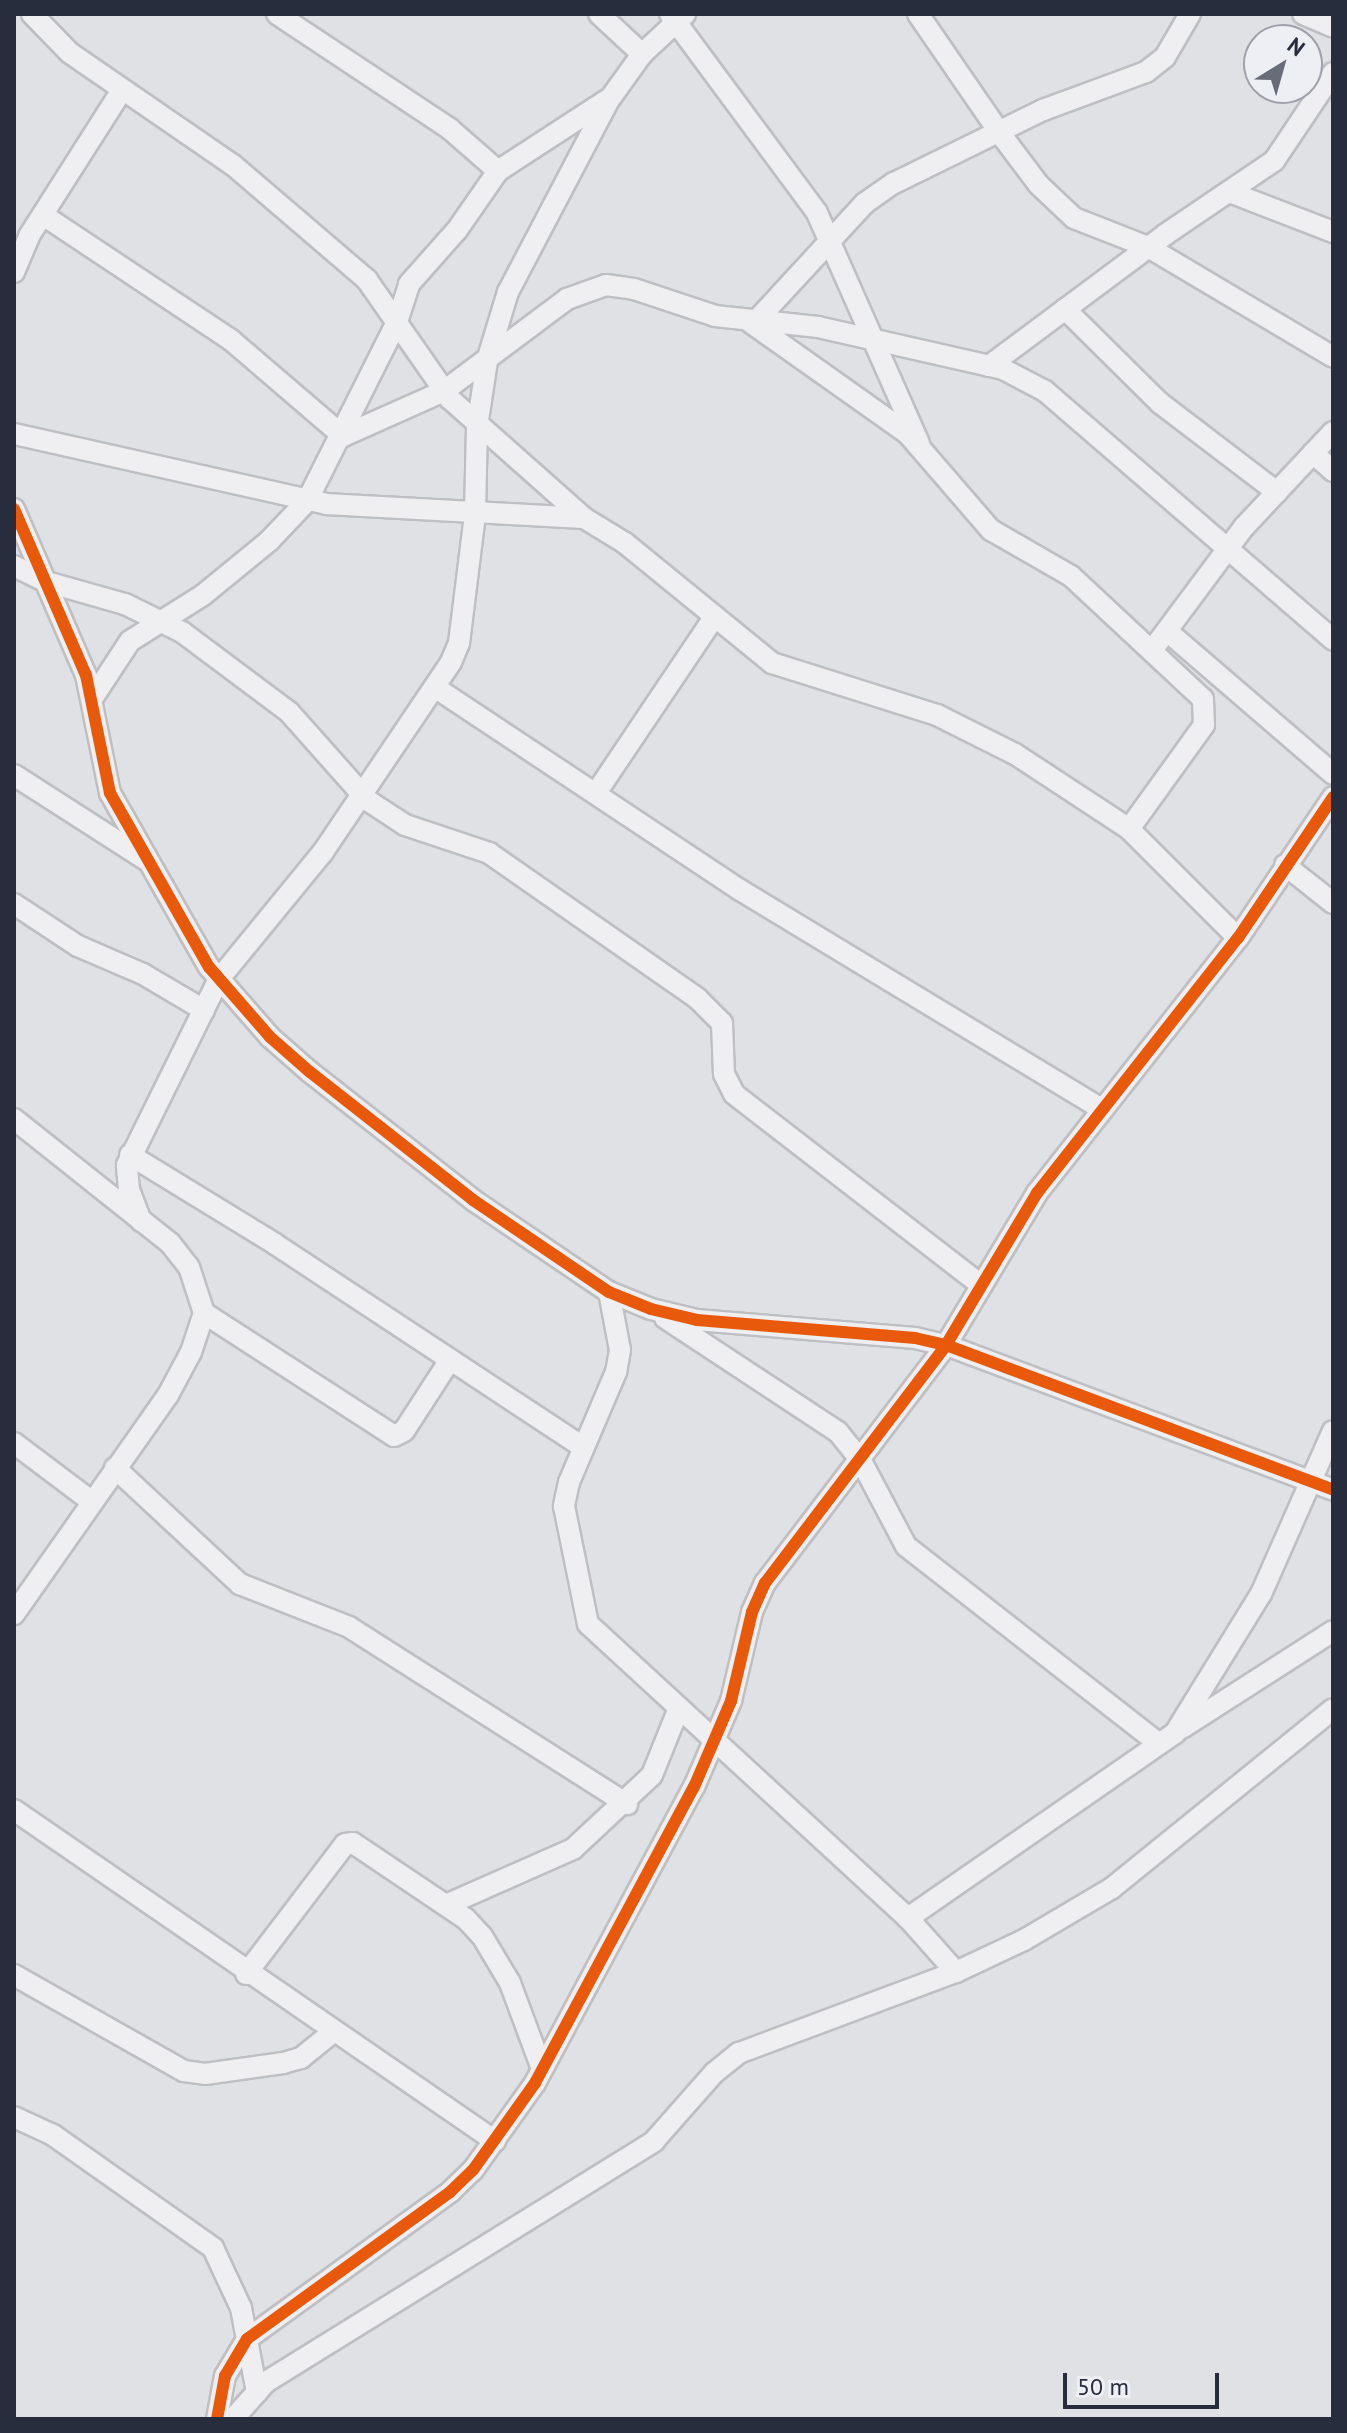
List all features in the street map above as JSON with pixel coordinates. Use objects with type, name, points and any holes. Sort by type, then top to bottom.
[{"type":"street","points":[[32,14],[70,53],[271,195],[367,280],[444,391],[477,427],[584,518],[625,543],[772,663],[975,730],[1129,829],[1238,938]]},
{"type":"street","points":[[277,14],[450,129],[498,171]]},
{"type":"street","points":[[599,14],[642,54]]},
{"type":"street","points":[[918,14],[1039,185],[1074,218],[1148,247],[1333,357]]},
{"type":"street","points":[[752,320],[829,237],[894,183],[999,132],[1146,72],[1165,57],[1190,14]]},
{"type":"street","points":[[1303,14],[1333,27]]},
{"type":"street","points":[[141,1221],[129,1190],[130,1155],[219,979],[361,796],[436,688],[459,643],[475,514],[477,427],[487,361],[517,268],[609,100],[642,54],[677,17],[781,158],[829,237],[876,338],[921,447]]},
{"type":"street","points":[[989,366],[1148,247],[1232,193],[1274,161],[1333,73]]},
{"type":"street","points":[[14,272],[22,233],[43,215],[122,90]]},
{"type":"street","points":[[92,699],[122,650],[160,620],[223,579],[307,501],[343,436],[397,322],[409,284],[457,230],[498,171],[609,100]]},
{"type":"street","points":[[1232,193],[1333,232]]},
{"type":"street","points":[[43,215],[231,340],[343,436]]},
{"type":"street","points":[[343,436],[444,391],[567,299],[606,285],[634,289],[690,310],[876,338],[989,366],[1045,391],[1333,640]]},
{"type":"street","points":[[1065,309],[1148,393],[1277,492]]},
{"type":"street","points":[[752,320],[921,447],[991,530],[1071,576],[1153,649],[1203,699],[1206,711],[1204,725],[1129,829]]},
{"type":"street","points":[[1153,649],[1229,548],[1333,432]]},
{"type":"street","points":[[14,434],[307,501],[475,514],[584,518]]},
{"type":"street","points":[[1313,453],[1333,471]]},
{"type":"street","points":[[14,509],[47,582],[92,699],[102,771],[149,861],[219,979],[310,1072],[473,1200],[609,1292],[651,1309],[697,1320],[915,1338],[946,1345],[1333,1490]]},
{"type":"street","points":[[14,566],[47,582],[160,620],[289,712],[361,796],[405,825],[489,853],[697,998],[722,1023],[727,1084],[748,1108],[980,1284]]},
{"type":"street","points":[[596,793],[715,616]]},
{"type":"street","points":[[1167,631],[1333,774]]},
{"type":"street","points":[[436,688],[842,954],[1102,1109]]},
{"type":"street","points":[[14,775],[149,861]]},
{"type":"street","points":[[217,2419],[225,2376],[247,2339],[450,2192],[495,2141],[542,2069],[694,1787],[741,1672],[752,1612],[765,1583],[946,1345],[1037,1193],[1238,938],[1333,797]]},
{"type":"street","points":[[1285,865],[1333,903]]},
{"type":"street","points":[[14,904],[78,946],[143,974],[204,1010]]},
{"type":"street","points":[[14,1119],[141,1221],[189,1267],[204,1313],[191,1352],[168,1395],[14,1614]]},
{"type":"street","points":[[130,1155],[583,1447]]},
{"type":"street","points":[[609,1292],[618,1361],[583,1447],[564,1506],[583,1611],[600,1637],[908,1918],[956,1972]]},
{"type":"street","points":[[651,1309],[818,1415],[860,1459],[906,1546],[1167,1738]]},
{"type":"street","points":[[204,1313],[394,1436],[404,1431],[450,1360]]},
{"type":"street","points":[[1167,1738],[1261,1594],[1333,1431]]},
{"type":"street","points":[[14,1443],[91,1501]]},
{"type":"street","points":[[115,1468],[240,1584],[307,1615],[349,1627],[627,1804]]},
{"type":"street","points":[[908,1918],[1167,1738],[1333,1631]]},
{"type":"street","points":[[446,1905],[573,1849],[627,1804],[652,1775],[679,1708]]},
{"type":"street","points":[[233,2419],[257,2393],[654,2141],[714,2073],[739,2053],[956,1972],[1024,1940],[1112,1888],[1333,1709]]},
{"type":"street","points":[[14,1810],[246,1974],[495,2141]]},
{"type":"street","points":[[246,1974],[345,1844],[362,1846],[466,1919],[495,1955],[542,2069]]},
{"type":"street","points":[[14,1975],[184,2071],[205,2074],[283,2063],[301,2058],[332,2033]]},
{"type":"street","points":[[14,2117],[53,2135],[213,2248],[241,2308],[257,2393]]},
{"type":"cycle path","points":[[14,509],[86,675],[110,793],[209,967],[270,1037],[473,1200],[609,1292],[651,1309],[697,1320],[915,1338],[946,1345],[1333,1490]]},
{"type":"cycle path","points":[[217,2419],[225,2376],[247,2339],[450,2192],[473,2170],[535,2083],[694,1787],[731,1701],[752,1612],[765,1583],[946,1345],[1037,1193],[1238,938],[1333,797]]}]
